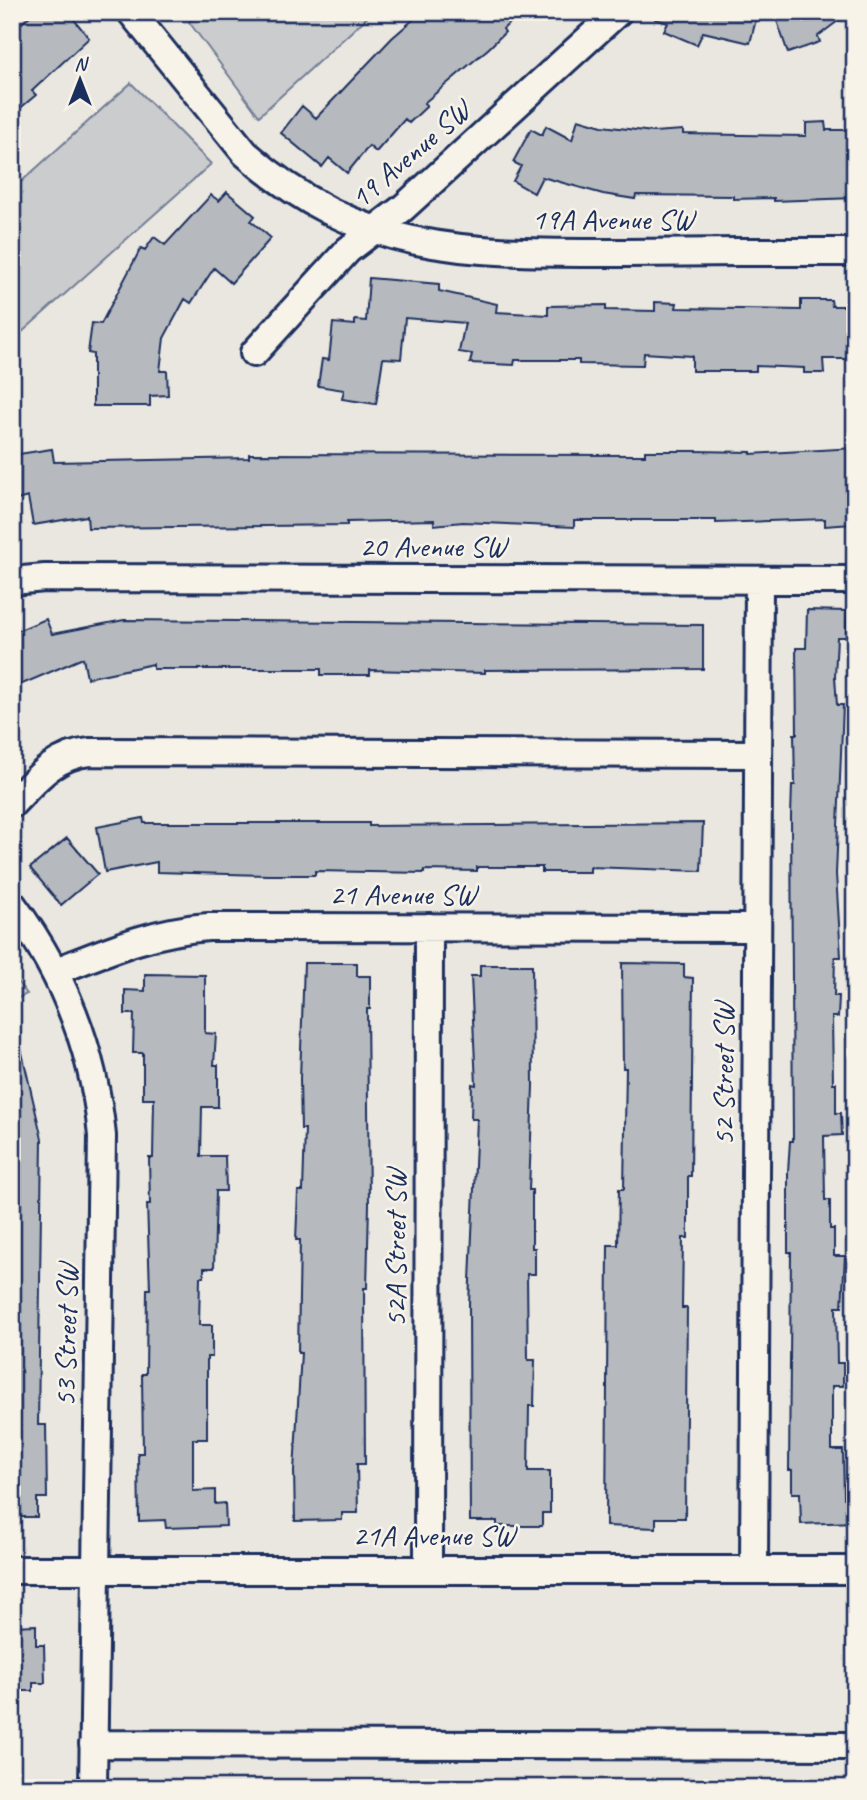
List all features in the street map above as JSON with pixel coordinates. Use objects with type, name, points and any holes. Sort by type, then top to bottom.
[{"type":"street","points":[[131,12],[245,153],[265,171],[314,204],[374,230]]},
{"type":"street","name":"19 Avenue SW","points":[[254,353],[348,250],[403,208],[618,12]]},
{"type":"street","name":"19A Avenue SW","points":[[374,230],[443,248],[503,253],[855,252]]},
{"type":"street","name":"20 Avenue SW","points":[[12,581],[45,578],[855,580]]},
{"type":"street","name":"52 Street SW","points":[[754,1569],[759,580]]},
{"type":"street","points":[[12,804],[50,765],[76,753],[90,752],[758,754]]},
{"type":"street","name":"53 Street SW","points":[[12,904],[56,971],[89,1056],[98,1091],[103,1136],[93,1788]]},
{"type":"street","name":"52A Street SW","points":[[428,1569],[429,927]]},
{"type":"street","name":"21 Avenue SW","points":[[56,971],[137,939],[181,929],[757,928]]},
{"type":"street","name":"21A Avenue SW","points":[[12,1570],[855,1570]]},
{"type":"street","points":[[93,1744],[855,1746]]},
{"type":"shaded area","points":[[200,12],[373,12],[259,116],[189,22]]},
{"type":"shaded area","points":[[131,83],[211,164],[12,341],[12,190]]},
{"type":"shaded area","points":[[12,975],[27,994],[12,1001]]},
{"type":"building","points":[[34,12],[68,12],[89,38],[32,91],[36,95],[12,115],[12,32]]},
{"type":"building","points":[[422,12],[522,12],[503,29],[505,32],[489,48],[424,103],[427,106],[409,123],[405,119],[376,152],[369,146],[347,173],[329,158],[322,167],[281,133],[302,106],[316,118],[392,38]]},
{"type":"building","points":[[656,12],[758,12],[750,43],[703,32],[697,45],[664,31],[668,23],[655,19]]},
{"type":"building","points":[[774,12],[850,12],[818,36],[820,42],[788,53]]},
{"type":"building","points":[[578,119],[602,126],[653,132],[683,130],[683,134],[806,136],[806,123],[825,122],[826,130],[855,130],[855,198],[774,201],[774,198],[733,199],[733,196],[636,195],[635,199],[603,194],[542,177],[534,193],[513,181],[521,166],[513,162],[531,129],[542,135],[546,126],[572,140]]},
{"type":"building","points":[[227,192],[255,216],[251,221],[271,238],[231,283],[214,268],[191,303],[185,299],[164,338],[160,371],[167,371],[168,395],[150,396],[150,406],[93,406],[93,354],[88,353],[92,323],[101,324],[141,248],[145,250],[154,237],[165,245],[211,195],[219,201]]},
{"type":"building","points":[[369,278],[439,284],[439,291],[497,304],[496,312],[548,315],[548,306],[606,305],[606,310],[655,311],[655,302],[677,303],[676,308],[801,310],[801,300],[831,300],[832,306],[855,306],[855,359],[823,359],[824,373],[804,373],[804,368],[756,366],[756,371],[692,371],[692,356],[644,353],[643,365],[579,364],[579,360],[515,360],[514,365],[470,363],[472,354],[459,352],[465,323],[405,318],[401,359],[383,358],[376,404],[342,399],[344,390],[318,386],[322,359],[329,360],[333,323],[355,325],[355,320],[366,321]]},
{"type":"building","points":[[855,448],[852,524],[825,526],[825,519],[716,523],[716,520],[574,520],[574,527],[463,522],[434,525],[434,520],[347,522],[347,525],[88,528],[87,516],[33,525],[28,497],[17,500],[12,470],[12,455],[52,449],[54,462],[249,458],[249,454],[645,455],[645,451],[694,451],[751,454]]},
{"type":"building","points":[[807,610],[847,611],[846,637],[837,637],[835,677],[837,705],[843,705],[836,874],[841,957],[835,957],[834,996],[839,996],[838,1017],[832,1017],[833,1083],[836,1083],[836,1113],[841,1113],[842,1135],[824,1136],[825,1200],[830,1200],[834,1256],[845,1256],[842,1307],[836,1307],[837,1363],[843,1363],[843,1386],[832,1386],[832,1450],[843,1450],[844,1498],[855,1498],[855,1522],[801,1524],[800,1493],[792,1493],[792,1470],[789,1470],[791,1252],[788,1252],[788,1172],[790,1141],[793,1141],[791,816],[792,785],[795,785],[794,734],[797,734],[796,648],[806,648]]},
{"type":"building","points":[[46,619],[52,634],[124,620],[703,625],[703,669],[485,670],[485,673],[370,670],[370,675],[321,675],[321,669],[153,669],[153,664],[87,678],[83,658],[20,685],[12,667],[12,633]]},
{"type":"building","points":[[143,818],[144,823],[369,823],[369,826],[703,823],[701,871],[590,867],[590,872],[542,872],[542,867],[477,867],[477,871],[315,871],[315,875],[268,875],[157,872],[157,862],[105,872],[97,827]]},
{"type":"building","points":[[67,838],[98,874],[61,905],[30,868]]},
{"type":"building","points":[[304,963],[357,963],[357,976],[370,976],[370,1009],[367,1009],[369,1204],[367,1288],[364,1288],[365,1464],[357,1464],[358,1513],[342,1513],[342,1520],[295,1521],[294,1471],[301,1353],[298,1353],[300,1240],[296,1240],[298,1191],[303,1191],[305,1129],[301,1129],[300,1079]]},
{"type":"building","points":[[622,963],[684,964],[684,977],[693,978],[691,1176],[688,1176],[688,1238],[683,1238],[682,1308],[687,1308],[685,1518],[656,1518],[656,1528],[606,1526],[608,1245],[618,1245],[619,1189],[624,1189],[626,1068],[623,1068]]},
{"type":"building","points":[[480,965],[532,965],[533,1086],[529,1190],[532,1190],[535,1274],[527,1274],[528,1360],[535,1360],[534,1406],[529,1406],[528,1471],[550,1471],[550,1513],[542,1513],[542,1526],[497,1526],[497,1521],[470,1521],[469,1304],[477,1119],[471,1119],[472,1084],[476,1085],[471,976],[480,976]]},
{"type":"building","points":[[145,974],[205,975],[205,1033],[216,1034],[214,1065],[218,1065],[218,1107],[202,1107],[201,1156],[225,1156],[226,1191],[216,1191],[214,1268],[204,1268],[204,1277],[200,1277],[199,1325],[212,1325],[212,1357],[207,1357],[207,1439],[193,1439],[193,1491],[215,1490],[215,1504],[225,1503],[226,1526],[166,1528],[165,1520],[139,1521],[138,1453],[143,1453],[142,1374],[146,1374],[147,1289],[150,1289],[147,1204],[150,1204],[149,1158],[153,1158],[154,1099],[143,1099],[143,1053],[133,1053],[134,1014],[125,1014],[125,990],[145,991]]},
{"type":"building","points":[[20,1044],[42,1139],[38,1425],[46,1425],[47,1498],[37,1498],[37,1517],[12,1517],[12,1045]]},
{"type":"building","points":[[36,1625],[36,1645],[44,1645],[45,1683],[33,1683],[33,1691],[12,1691],[12,1626]]}]
